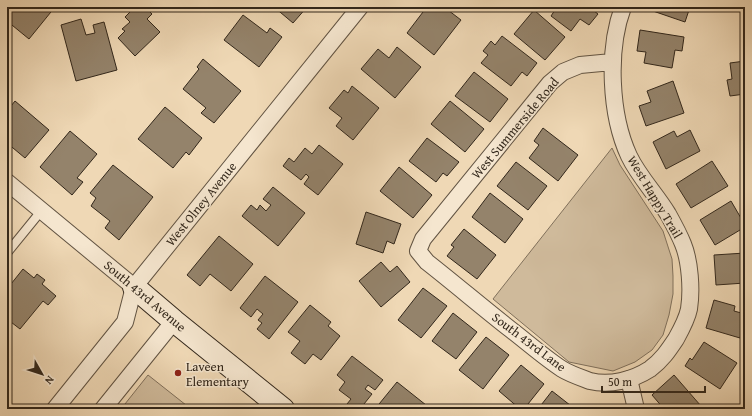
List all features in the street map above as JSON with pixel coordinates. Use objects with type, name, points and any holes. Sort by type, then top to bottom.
[{"type":"street","name":"West Olney Avenue","points":[[55,409],[125,322],[134,287],[360,7]]},
{"type":"street","points":[[612,62],[616,34],[623,7]]},
{"type":"street","name":"West Summerside Road","points":[[418,252],[423,239],[550,83],[563,72],[580,65],[612,62]]},
{"type":"street","name":"West Happy Trail","points":[[612,62],[612,87],[621,133],[629,156],[667,213],[684,245],[689,269],[691,290],[689,310],[682,328],[671,346],[659,362],[644,373],[629,379]]},
{"type":"street","name":"South 43rd Avenue","points":[[7,182],[174,321],[283,409]]},
{"type":"street","name":"South 43rd Lane","points":[[418,252],[427,262],[563,370],[596,382],[607,383],[629,379]]},
{"type":"street","points":[[103,409],[174,321]]},
{"type":"street","points":[[629,379],[636,409]]},
{"type":"lane","points":[[7,253],[42,210]]},
{"type":"shaded area","points":[[612,148],[620,165],[663,231],[672,259],[673,276],[673,294],[663,335],[652,350],[635,362],[613,371],[569,362],[493,299]]},
{"type":"shaded area","points":[[148,375],[191,409],[121,409]]},
{"type":"building","points":[[9,7],[55,7],[29,39],[7,21],[7,9]]},
{"type":"building","points":[[135,7],[145,7],[152,14],[147,19],[160,32],[135,56],[118,38],[125,31],[122,29],[130,22],[125,17]]},
{"type":"building","points":[[274,7],[307,7],[293,23]]},
{"type":"building","points":[[417,7],[444,7],[461,20],[434,55],[407,33],[423,12]]},
{"type":"building","points":[[557,7],[589,7],[598,14],[589,25],[580,19],[571,31],[551,16]]},
{"type":"building","points":[[651,7],[690,7],[685,22],[650,10]]},
{"type":"building","points":[[534,10],[565,37],[545,60],[514,34]]},
{"type":"building","points":[[243,15],[267,33],[270,28],[282,37],[259,67],[224,40]]},
{"type":"building","points":[[81,19],[86,35],[95,33],[93,25],[104,22],[117,70],[76,81],[61,25]]},
{"type":"building","points":[[640,30],[684,37],[682,51],[675,50],[672,68],[644,63],[646,52],[637,51]]},
{"type":"building","points":[[502,36],[537,63],[527,76],[522,72],[511,86],[481,63],[488,55],[483,51],[491,41],[495,45]]},
{"type":"building","points":[[397,47],[421,67],[395,98],[361,69],[378,49],[389,58]]},
{"type":"building","points":[[203,59],[241,91],[214,123],[201,113],[206,108],[183,89],[199,69],[197,67]]},
{"type":"building","points":[[745,61],[745,94],[730,96],[727,80],[732,79],[730,63]]},
{"type":"building","points":[[474,72],[508,99],[490,122],[455,96]]},
{"type":"building","points":[[673,81],[684,113],[646,126],[639,106],[651,102],[647,91]]},
{"type":"building","points":[[352,86],[379,108],[353,140],[336,126],[342,118],[329,108],[344,90],[348,93]]},
{"type":"building","points":[[15,101],[49,130],[25,158],[7,143],[7,111]]},
{"type":"building","points":[[450,101],[484,129],[465,152],[431,124]]},
{"type":"building","points":[[165,107],[202,138],[189,155],[186,152],[173,168],[138,139]]},
{"type":"building","points":[[543,128],[578,155],[558,181],[529,158],[539,145],[534,141]]},
{"type":"building","points":[[690,130],[700,151],[666,169],[653,142],[674,131],[677,137]]},
{"type":"building","points":[[70,131],[97,154],[77,178],[83,182],[72,195],[40,167]]},
{"type":"building","points":[[427,138],[459,162],[447,176],[443,173],[436,182],[409,161]]},
{"type":"building","points":[[319,145],[343,164],[318,195],[304,184],[309,177],[306,174],[301,180],[283,166],[289,158],[294,162],[305,148],[312,154]]},
{"type":"building","points":[[712,161],[728,186],[691,208],[676,184]]},
{"type":"building","points":[[516,162],[547,186],[528,210],[497,186]]},
{"type":"building","points":[[113,165],[153,197],[119,240],[105,228],[110,221],[91,206],[96,198],[90,193]]},
{"type":"building","points":[[399,167],[432,195],[413,218],[380,191]]},
{"type":"building","points":[[273,187],[305,213],[278,246],[242,216],[251,205],[257,210],[260,205],[266,211],[271,205],[263,199]]},
{"type":"building","points":[[490,193],[523,219],[505,243],[472,217]]},
{"type":"building","points":[[731,201],[745,227],[715,245],[700,220]]},
{"type":"building","points":[[366,212],[401,224],[394,244],[387,241],[383,253],[356,244]]},
{"type":"building","points":[[464,229],[496,255],[477,279],[447,256],[454,247],[451,245]]},
{"type":"building","points":[[219,236],[253,264],[231,291],[210,274],[200,286],[187,275]]},
{"type":"building","points":[[745,253],[745,283],[716,285],[714,255]]},
{"type":"building","points":[[381,262],[390,272],[397,266],[410,282],[381,307],[359,281]]},
{"type":"building","points":[[23,269],[34,278],[37,274],[45,280],[42,284],[56,296],[48,305],[43,301],[20,329],[7,319],[7,289]]},
{"type":"building","points":[[265,276],[298,302],[269,339],[257,329],[262,323],[258,320],[263,314],[257,309],[251,317],[240,308]]},
{"type":"building","points":[[423,288],[447,306],[421,338],[398,320]]},
{"type":"building","points":[[714,300],[735,306],[734,311],[745,314],[740,338],[706,328]]},
{"type":"building","points":[[310,305],[331,322],[328,326],[340,336],[321,360],[313,354],[305,364],[291,353],[300,341],[288,332]]},
{"type":"building","points":[[453,313],[477,332],[456,359],[432,341]]},
{"type":"building","points":[[486,337],[509,355],[483,389],[459,370]]},
{"type":"building","points":[[704,342],[737,363],[720,389],[685,366],[690,358],[692,360]]},
{"type":"building","points":[[352,356],[383,380],[375,390],[368,385],[365,389],[372,394],[360,409],[354,409],[347,404],[351,399],[339,390],[345,382],[337,375]]},
{"type":"building","points":[[521,365],[544,384],[524,409],[520,409],[499,391]]},
{"type":"building","points":[[674,375],[701,406],[698,409],[664,409],[652,395]]},
{"type":"building","points":[[397,382],[431,409],[375,409]]},
{"type":"building","points":[[552,391],[575,409],[538,409]]},
{"type":"place","name":"Laveen Elementary","points":[[178,373]]}]
